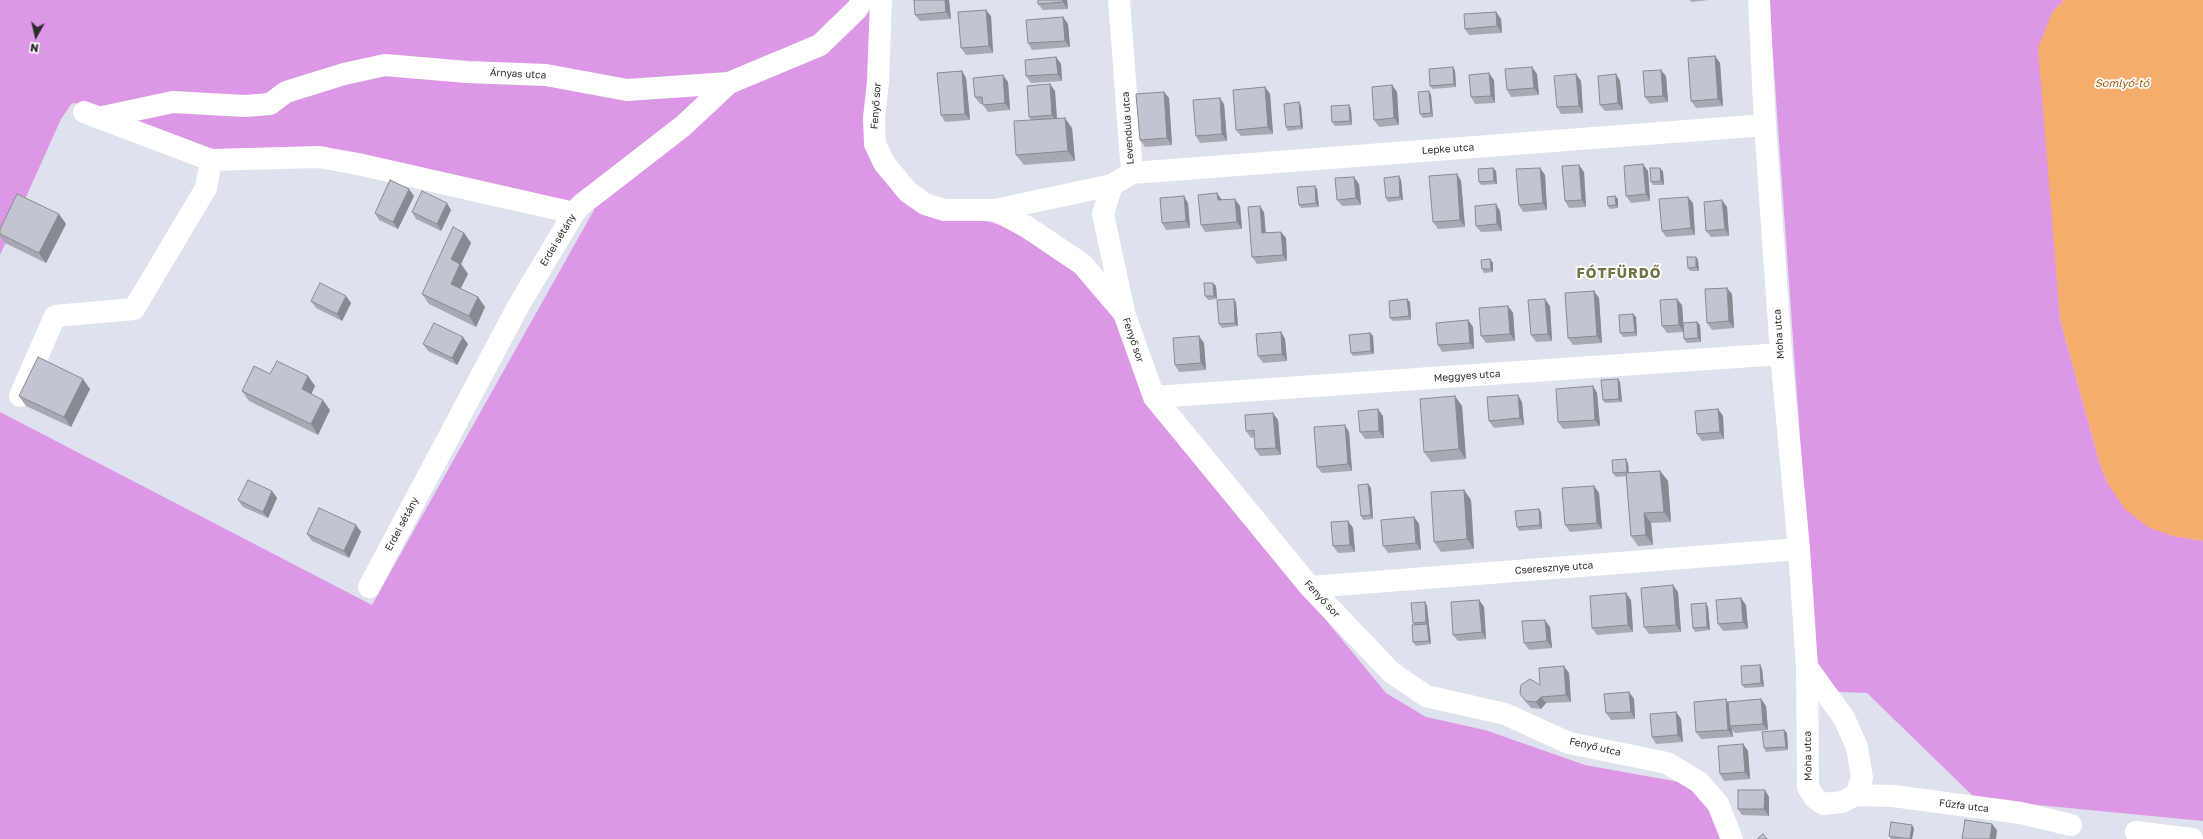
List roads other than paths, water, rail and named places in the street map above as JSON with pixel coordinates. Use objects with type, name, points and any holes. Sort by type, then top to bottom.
[{"type":"street","name":"Erdei sétány","points":[[369,587],[520,303],[574,213],[581,205],[683,126],[729,83],[820,45],[863,0]]},
{"type":"street","name":"Fenyő sor","points":[[881,0],[878,82],[874,118],[875,144],[884,164],[908,192],[925,204],[944,210],[995,210],[1027,228],[1082,264],[1124,313],[1154,397],[1310,587],[1390,672],[1426,696]]},
{"type":"street","name":"Levendula utca","points":[[995,210],[1112,185],[1132,173],[1119,0]]},
{"type":"street","name":"Moha utca","points":[[1759,0],[1765,125],[1781,354],[1799,549],[1807,667],[1808,787],[1815,798],[1823,804],[1842,802],[1856,795]]},
{"type":"street","name":"Árnyas utca","points":[[211,160],[91,115],[173,102],[245,106],[270,104],[286,92],[308,87],[344,74],[385,65],[468,72],[546,75],[627,90],[729,83]]},
{"type":"street","name":"Lepke utca","points":[[1132,173],[1765,125]]},
{"type":"street","points":[[20,396],[55,316],[134,309],[206,188],[211,160],[319,157],[365,165],[574,213]]},
{"type":"street","points":[[1112,185],[1103,214],[1124,313]]},
{"type":"street","name":"Meggyes utca","points":[[1154,397],[1781,354]]},
{"type":"street","name":"Cseresznye utca","points":[[1310,587],[1799,549]]},
{"type":"street","points":[[1807,667],[1844,718],[1857,747],[1862,778],[1856,795]]},
{"type":"street","name":"Fenyő utca","points":[[1426,696],[1505,714],[1569,743],[1667,763],[1699,782],[1718,804],[1732,839]]},
{"type":"street","name":"Fűzfa utca","points":[[1856,795],[1893,796],[2021,813],[2071,825]]},
{"type":"street","points":[[2136,832],[2192,839]]},
{"type":"water","name":"Somlyó-tó","points":[[2064,0],[2203,0],[2203,541],[2173,536],[2148,527],[2125,509],[2108,484],[2099,461],[2060,319],[2038,48],[2052,13]]},
{"type":"district","name":"FÓTFÜRDŐ","points":[[1619,274]]}]
